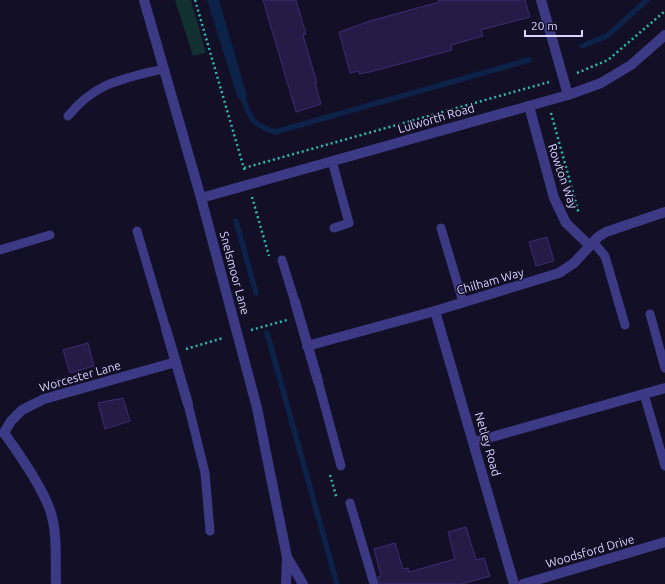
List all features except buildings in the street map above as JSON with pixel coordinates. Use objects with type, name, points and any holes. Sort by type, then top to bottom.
[{"type":"street","name":"Snelsmoor Lane","points":[[144,0],[201,198],[257,408],[287,557],[286,584]]},
{"type":"street","points":[[541,0],[568,94]]},
{"type":"street","name":"Lulworth Road","points":[[201,198],[332,160],[529,106],[601,83],[631,65],[665,35]]},
{"type":"street","name":"Rowton Way","points":[[529,106],[554,198],[566,223],[591,244]]},
{"type":"street","name":"Chilham Way","points":[[308,346],[435,311],[559,273],[574,263],[598,237],[614,229],[665,212]]},
{"type":"street","points":[[295,302],[318,382]]},
{"type":"street","name":"Netley Road","points":[[435,311],[514,584]]},
{"type":"street","points":[[166,329],[188,404]]},
{"type":"street","name":"Worcester Lane","points":[[2,433],[22,410],[44,399],[176,362]]},
{"type":"street","points":[[474,442],[665,388]]},
{"type":"street","points":[[2,433],[39,487],[50,510],[55,535],[56,584]]},
{"type":"street","name":"Woodsford Drive","points":[[523,584],[665,542]]},
{"type":"street","name":"Snelsmoor Lane","points":[[287,557],[302,584]]},
{"type":"lane","points":[[68,116],[81,100],[112,82],[163,69]]},
{"type":"lane","points":[[332,160],[349,223],[334,228]]},
{"type":"lane","points":[[441,228],[463,302]]},
{"type":"lane","points":[[137,231],[166,329]]},
{"type":"lane","points":[[0,250],[50,235]]},
{"type":"lane","points":[[591,244],[605,256],[625,325]]},
{"type":"lane","points":[[282,260],[295,302]]},
{"type":"lane","points":[[650,314],[665,368]]},
{"type":"lane","points":[[318,382],[341,466]]},
{"type":"lane","points":[[644,394],[665,466]]},
{"type":"lane","points":[[188,404],[205,473],[210,531]]},
{"type":"lane","points":[[350,503],[374,584]]},
{"type":"path","points":[[244,168],[564,78],[587,70],[608,60],[665,11]]},
{"type":"path","points":[[542,84],[581,219]]},
{"type":"green space","points":[[175,0],[191,0],[206,53],[193,56]]},
{"type":"water","points":[[207,0],[219,0],[247,96],[238,99]]},
{"type":"waterway","points":[[582,46],[607,36],[647,0]]},
{"type":"waterway","points":[[243,98],[253,120],[257,124],[275,132],[529,60]]},
{"type":"waterway","points":[[236,221],[256,293]]},
{"type":"waterway","points":[[267,333],[337,584]]}]
